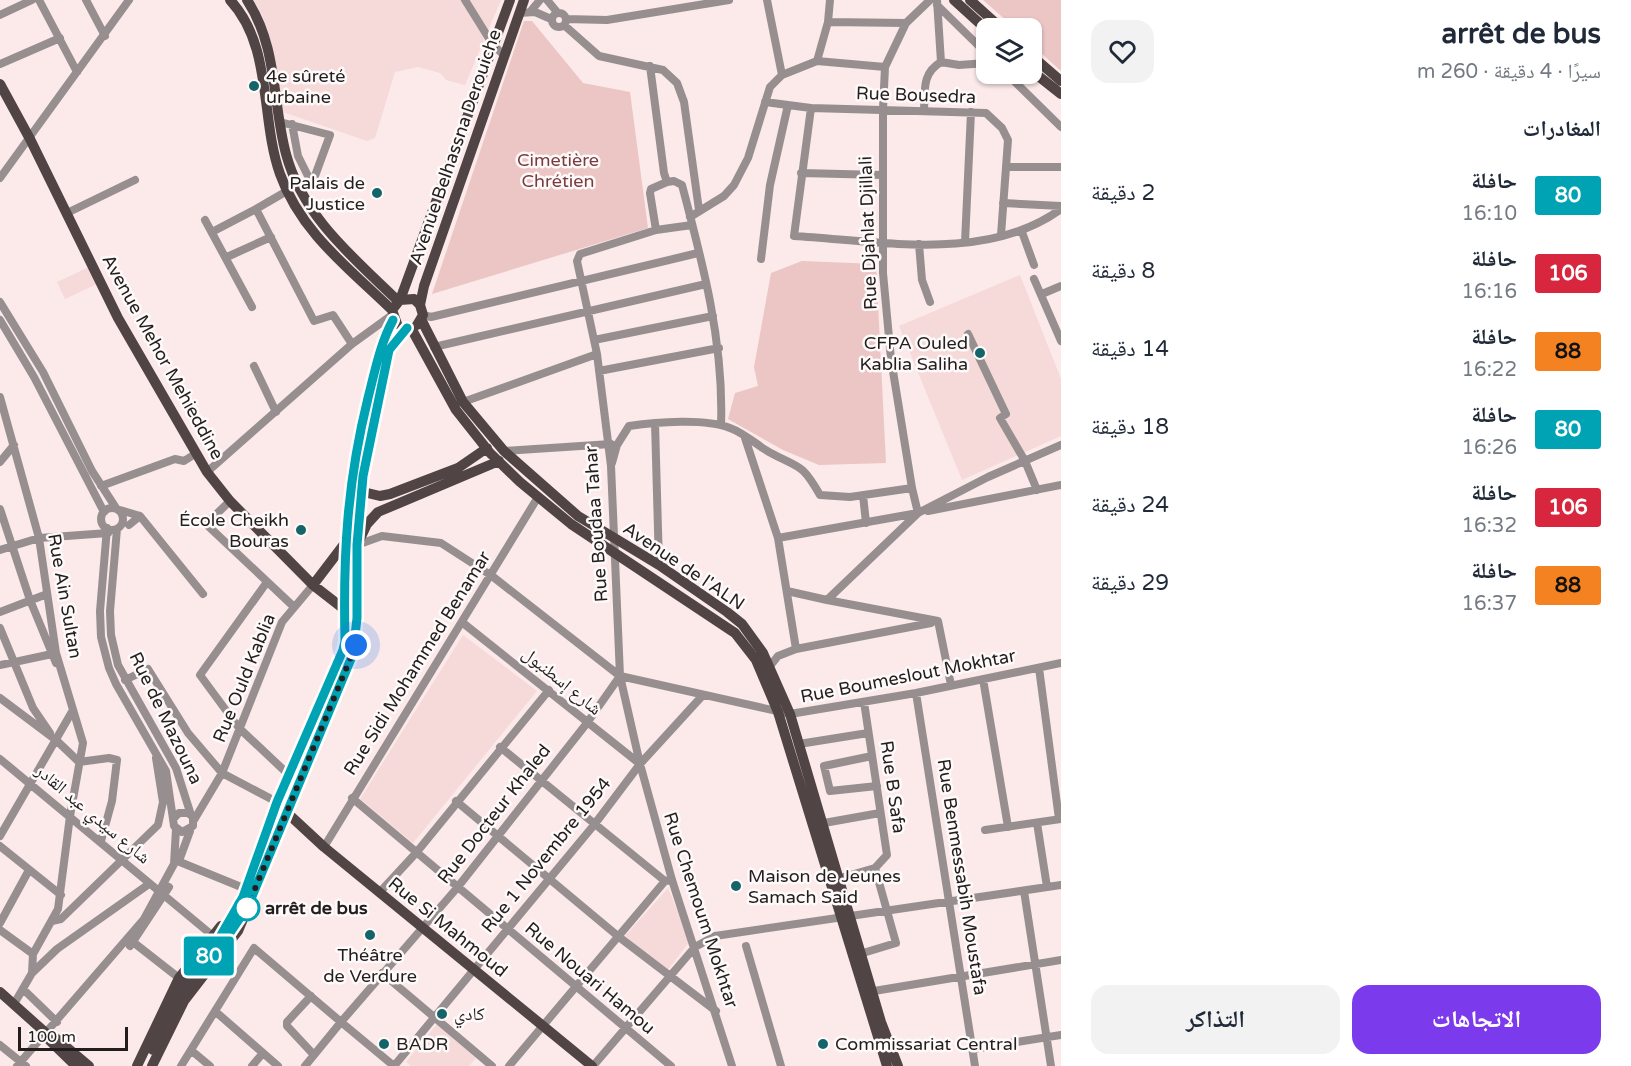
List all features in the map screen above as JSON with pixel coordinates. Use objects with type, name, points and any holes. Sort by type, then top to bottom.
[{"type":"main road","points":[[230,0],[248,24],[257,49],[271,146],[296,209],[311,231],[335,258],[395,309]]},
{"type":"main road","points":[[247,0],[266,39],[289,165],[313,212],[334,240],[395,309],[402,327],[409,328]]},
{"type":"main road","name":"Avenue Belhassna Derouiche","points":[[351,544],[352,471],[381,345],[510,0]]},
{"type":"main road","name":"Avenue Belhassna Derouiche","points":[[422,313],[427,275],[504,55],[525,13],[524,0]]},
{"type":"main road","points":[[954,0],[976,20]]},
{"type":"main road","points":[[970,0],[990,18]]},
{"type":"main road","points":[[1042,65],[1061,81]]},
{"type":"main road","points":[[1042,78],[1061,94]]},
{"type":"main road","name":"Avenue Mehor Mehieddine","points":[[0,84],[30,139],[118,318],[207,472],[230,501],[313,585],[357,618]]},
{"type":"main road","points":[[152,1066],[184,1000],[238,931],[246,897],[277,802],[343,650],[351,544],[374,414],[389,350],[422,313],[414,299],[395,309]]},
{"type":"main road","name":"Avenue de l'ALN","points":[[422,313],[434,347],[463,402],[501,456],[538,497],[614,553],[735,633],[756,660],[778,712],[847,916],[869,992],[886,1066]]},
{"type":"main road","name":"Avenue de l'ALN","points":[[409,328],[456,410],[487,448],[501,456],[564,505],[659,566],[742,624],[770,666],[790,714],[824,823],[840,878],[847,916],[863,953],[869,992],[898,1066]]},
{"type":"main road","points":[[350,492],[362,490],[380,496],[400,491],[458,468],[487,448]]},
{"type":"main road","points":[[313,585],[378,512],[501,456]]},
{"type":"main road","points":[[145,1066],[181,989],[209,956],[246,897],[286,812],[353,654],[357,618],[351,544]]},
{"type":"main road","name":"Rue Si Mahmoud","points":[[277,802],[324,847],[592,1066]]},
{"type":"main road","points":[[136,1066],[179,978],[246,897]]},
{"type":"main road","points":[[1,996],[14,1004],[49,1036],[89,1066]]},
{"type":"main road","points":[[49,1036],[76,1066]]},
{"type":"street","points":[[0,15],[32,0]]},
{"type":"street","points":[[39,0],[77,72]]},
{"type":"street","points":[[86,0],[105,36]]},
{"type":"street","points":[[0,178],[129,0]]},
{"type":"street","points":[[465,0],[493,45],[504,55]]},
{"type":"street","points":[[525,13],[540,0]]},
{"type":"street","points":[[547,0],[557,27],[565,22],[631,17],[729,0]]},
{"type":"street","points":[[767,0],[782,75]]},
{"type":"street","points":[[818,61],[828,22],[830,0]]},
{"type":"street","points":[[935,2],[976,43]]},
{"type":"street","points":[[935,2],[941,62]]},
{"type":"street","name":"Rue Djahlat Djillali","points":[[918,513],[891,359],[882,241],[883,110],[885,67],[906,23],[935,2]]},
{"type":"street","points":[[525,13],[554,16],[562,13],[565,22],[599,56],[663,70],[677,83],[684,102],[699,210]]},
{"type":"street","points":[[828,22],[906,23]]},
{"type":"street","points":[[0,64],[60,38]]},
{"type":"street","points":[[721,425],[723,394],[719,348],[706,284],[698,253],[691,221],[682,185],[667,182],[651,189],[656,230],[691,221],[699,210],[724,196],[734,185],[748,158],[770,87],[782,75],[818,61],[885,67]]},
{"type":"street","points":[[924,110],[926,77],[931,68],[941,62],[959,65],[976,64]]},
{"type":"street","points":[[650,66],[667,182]]},
{"type":"street","points":[[1017,84],[1061,127]]},
{"type":"street","name":"Rue Bousedra","points":[[765,102],[811,108],[924,110],[986,114],[1002,128],[1008,140],[1006,167]]},
{"type":"street","points":[[762,259],[770,185],[788,105]]},
{"type":"street","points":[[811,108],[794,236],[919,244],[965,242],[1022,232],[1061,207]]},
{"type":"street","points":[[965,242],[971,112]]},
{"type":"street","points":[[280,122],[292,124],[330,135],[312,184],[297,156],[292,124]]},
{"type":"street","points":[[1001,235],[1006,167],[1061,167]]},
{"type":"street","points":[[801,173],[882,175]]},
{"type":"street","points":[[67,213],[135,180]]},
{"type":"street","points":[[212,232],[287,190]]},
{"type":"street","points":[[1004,203],[1061,207]]},
{"type":"street","points":[[256,209],[314,321],[333,315],[352,344]]},
{"type":"street","points":[[205,220],[252,307]]},
{"type":"street","name":"Rue Boudaa Tahar","points":[[640,764],[620,676],[612,444],[597,354],[577,261],[580,254],[656,230]]},
{"type":"street","points":[[1022,232],[1034,265]]},
{"type":"street","points":[[226,257],[270,237]]},
{"type":"street","points":[[919,244],[922,280],[930,302]]},
{"type":"street","points":[[422,313],[431,316],[698,253]]},
{"type":"street","points":[[1034,279],[1061,341]]},
{"type":"street","points":[[434,347],[706,284]]},
{"type":"street","points":[[1042,294],[1061,286]]},
{"type":"street","points":[[0,302],[43,372],[101,486],[123,520],[117,529],[39,538],[0,550]]},
{"type":"street","points":[[207,472],[395,309]]},
{"type":"street","points":[[594,340],[713,316]]},
{"type":"street","points":[[0,320],[34,377],[104,512]]},
{"type":"street","points":[[968,334],[1006,414],[1000,418],[1025,461],[1037,490]]},
{"type":"street","points":[[599,371],[719,348]]},
{"type":"street","points":[[463,402],[597,354]]},
{"type":"street","points":[[254,366],[276,412]]},
{"type":"street","name":"Rue Ain Sultan","points":[[0,397],[39,538],[53,653],[82,735],[61,896],[52,921],[33,954],[32,973],[14,1004]]},
{"type":"street","points":[[501,456],[612,444],[629,426],[655,423],[721,425],[733,428],[745,438],[798,464],[820,495],[863,495],[912,488]]},
{"type":"street","points":[[655,423],[659,566]]},
{"type":"street","points":[[745,438],[778,538],[796,649]]},
{"type":"street","points":[[0,462],[14,445]]},
{"type":"street","points":[[826,600],[918,513],[1061,445]]},
{"type":"street","points":[[101,486],[175,459],[184,461],[195,454]]},
{"type":"street","points":[[778,538],[1061,485]]},
{"type":"street","points":[[863,495],[866,523]]},
{"type":"street","name":"Rue Sidi Mohammed Benamar","points":[[324,847],[352,798],[492,576],[538,497]]},
{"type":"street","points":[[230,501],[206,524],[293,606]]},
{"type":"street","points":[[107,531],[101,521],[104,512],[110,508],[140,516],[203,594]]},
{"type":"street","points":[[0,509],[30,600],[53,653],[0,665]]},
{"type":"street","points":[[129,525],[140,516]]},
{"type":"street","name":"Rue de Mazouna","points":[[117,529],[110,611],[111,636],[125,680],[176,768],[192,817]]},
{"type":"street","name":"Rue de Mazouna","points":[[107,531],[100,611],[101,637],[109,668],[116,684],[170,782],[174,818]]},
{"type":"street","points":[[351,544],[382,536],[441,543],[492,576],[620,676]]},
{"type":"street","points":[[267,582],[200,675],[240,730],[289,775]]},
{"type":"street","name":"Rue Ould Kablia","points":[[192,817],[222,773],[282,622],[293,606],[313,585]]},
{"type":"street","points":[[787,591],[938,621]]},
{"type":"street","points":[[0,612],[47,594]]},
{"type":"street","points":[[770,666],[778,656],[796,649],[938,621]]},
{"type":"street","points":[[938,621],[951,685]]},
{"type":"street","name":"شارع إسطنبول","points":[[463,622],[549,690],[586,723],[640,764]]},
{"type":"street","points":[[0,628],[33,708],[56,740]]},
{"type":"street","name":"Rue Boumeslout Mokhtar","points":[[620,676],[790,714],[916,693],[1061,663]]},
{"type":"street","points":[[985,830],[1060,819],[1039,668]]},
{"type":"street","points":[[125,680],[148,669],[188,733],[222,773],[277,802]]},
{"type":"street","name":"Rue Docteur Khaled","points":[[305,1066],[457,888],[541,782],[620,676]]},
{"type":"street","points":[[983,679],[1008,827]]},
{"type":"street","points":[[379,893],[416,853],[500,747],[549,690]]},
{"type":"street","name":"Rue Benmessabih Moustafa","points":[[916,693],[963,977],[975,1066]]},
{"type":"street","name":"Rue 1 Novembre 1954","points":[[394,1066],[594,825],[640,764],[703,695]]},
{"type":"street","points":[[0,698],[56,740],[79,762],[109,758],[117,760],[112,801],[100,842]]},
{"type":"street","name":"Rue B Safa","points":[[864,702],[886,855],[875,868]]},
{"type":"street","points":[[0,836],[73,710]]},
{"type":"street","points":[[798,744],[868,733]]},
{"type":"street","points":[[500,747],[594,825],[669,881],[508,1066]]},
{"type":"street","points":[[52,921],[62,919],[158,825],[163,802],[155,753]]},
{"type":"street","points":[[872,756],[824,766],[830,792],[877,786]]},
{"type":"street","name":"شارع سيدي عبد القادر","points":[[0,759],[32,783],[213,936]]},
{"type":"street","name":"Rue Chemoum Mokhtar","points":[[640,764],[669,881],[695,947],[732,1066]]},
{"type":"street","name":"Rue Nouari Hamou","points":[[352,798],[671,1066]]},
{"type":"street","points":[[456,801],[619,937],[716,1011]]},
{"type":"street","points":[[0,1045],[23,1065],[133,942],[162,895],[177,861],[190,831],[192,817],[182,812],[174,818],[177,861]]},
{"type":"street","points":[[824,823],[880,813]]},
{"type":"street","points":[[1037,823],[1047,887]]},
{"type":"street","points":[[176,829],[182,832],[190,831]]},
{"type":"street","points":[[0,846],[61,896]]},
{"type":"street","points":[[177,861],[246,897]]},
{"type":"street","points":[[840,878],[875,868],[896,943],[863,953]]},
{"type":"street","points":[[0,923],[29,870]]},
{"type":"street","points":[[32,973],[57,949],[149,884]]},
{"type":"street","points":[[592,1066],[695,947],[715,936],[1061,885]]},
{"type":"street","points":[[1024,891],[1051,1066]]},
{"type":"street","points":[[49,1036],[57,1022],[129,938],[162,895]]},
{"type":"street","points":[[0,930],[33,954]]},
{"type":"street","points":[[133,942],[179,978]]},
{"type":"street","points":[[747,946],[781,1066]]},
{"type":"street","points":[[182,1066],[254,948],[394,1066]]},
{"type":"street","points":[[869,992],[1061,960]]},
{"type":"street","points":[[382,974],[492,1066]]},
{"type":"street","points":[[24,989],[57,1022]]},
{"type":"street","points":[[311,996],[287,1022],[287,1026],[314,1055]]},
{"type":"street","points":[[216,1012],[278,1066]]},
{"type":"street","points":[[973,1049],[1061,1035]]},
{"type":"street","points":[[192,1051],[210,1066]]},
{"type":"street","points":[[252,1066],[263,1053]]},
{"type":"shaded area","points":[[253,0],[501,0],[465,85],[446,80],[440,73],[418,67],[395,72],[375,138],[367,141],[283,112],[267,30],[262,15]]},
{"type":"shaded area","points":[[89,267],[97,284],[65,299],[57,282]]},
{"type":"shaded area","name":"CFPA Ouled Kablia Saliha","points":[[1020,275],[1061,379],[1061,436],[962,480],[899,326]]},
{"type":"shaded area","points":[[463,635],[537,691],[413,843],[360,799]]},
{"type":"shaded area","points":[[668,888],[690,941],[667,971],[625,936]]},
{"type":"shaded area","points":[[437,1024],[476,1058],[469,1066],[411,1066],[406,1062]]},
{"type":"green space","points":[[983,0],[1061,0],[1061,71],[1042,54],[1042,18],[1004,18]]},
{"type":"green space","name":"Cimetière Chrétien","points":[[524,21],[532,21],[583,83],[630,92],[648,228],[432,294]]},
{"type":"green space","points":[[802,261],[876,264],[886,463],[819,465],[783,450],[728,419],[735,393],[758,386],[754,367],[771,273]]},
{"type":"bus line","name":"80","points":[[393,320],[381,345],[352,471],[345,543],[345,641],[343,650],[277,802],[243,897],[209,956],[225,940],[248,906],[356,645],[356,563],[363,476],[389,350],[407,328]]},
{"type":"place","name":"4e sûreté urbaine","points":[[254,86]]},
{"type":"place","name":"Palais de Justice","points":[[377,193]]},
{"type":"place","name":"CFPA Ouled Kablia Saliha","points":[[980,353]]},
{"type":"place","name":"École Cheikh Bouras","points":[[301,530]]},
{"type":"place","name":"Maison de Jeunes Samach Said","points":[[736,886]]},
{"type":"place","name":"arrêt de bus","points":[[247,908]]},
{"type":"place","name":"Théâtre de Verdure","points":[[370,935]]},
{"type":"place","name":"كادي","points":[[442,1014]]},
{"type":"place","name":"BADR","points":[[384,1044]]},
{"type":"place","name":"Commissariat Central","points":[[823,1044]]},
{"type":"route","points":[[247,908],[356,645]]}]
